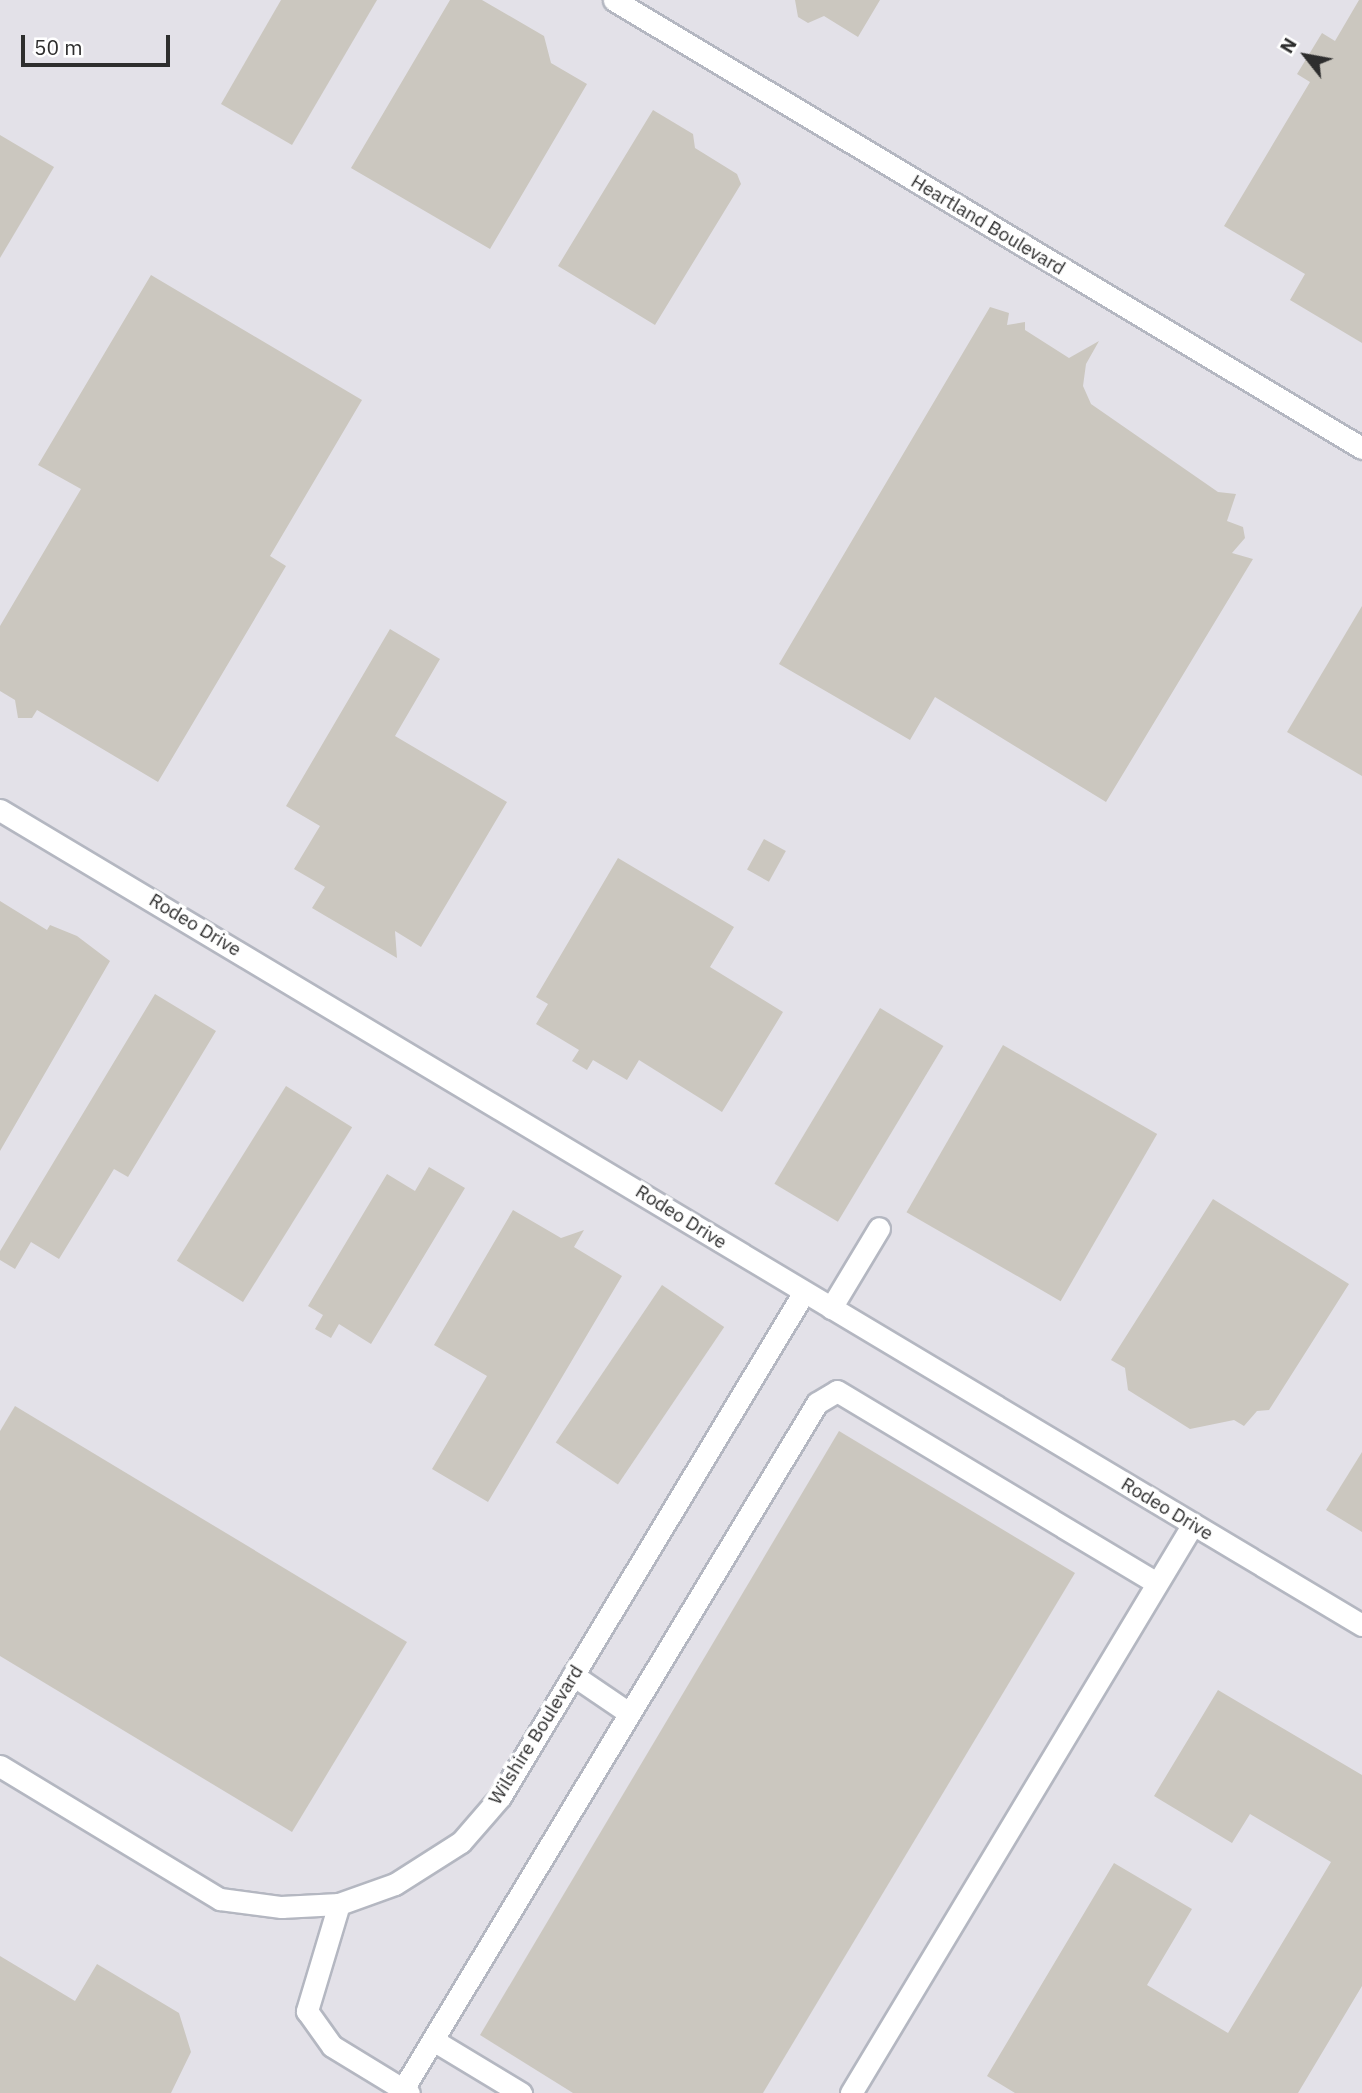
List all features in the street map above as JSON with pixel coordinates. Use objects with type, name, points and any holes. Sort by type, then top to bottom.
[{"type":"street","name":"Heartland Boulevard","points":[[614,0],[1362,448]]},
{"type":"street","name":"Rodeo Drive","points":[[0,810],[1362,1625]]},
{"type":"street","points":[[831,1308],[879,1227]]},
{"type":"street","name":"Wilshire Boulevard","points":[[0,1766],[220,1899],[281,1907],[339,1904],[395,1884],[461,1842],[500,1797],[804,1292]]},
{"type":"street","points":[[339,1904],[307,2011],[332,2046],[406,2091],[433,2040],[817,1402],[837,1391],[1157,1583]]},
{"type":"street","points":[[851,2093],[1194,1524]]},
{"type":"street","points":[[573,1675],[629,1713]]},
{"type":"street","points":[[433,2040],[521,2093]]},
{"type":"shaded area","points":[[0,0],[1362,0],[1362,2093],[0,2093]]},
{"type":"building","points":[[281,0],[377,0],[292,145],[221,104]]},
{"type":"building","points":[[450,0],[482,0],[544,36],[551,63],[587,84],[490,249],[351,168]]},
{"type":"building","points":[[795,0],[880,0],[858,37],[824,16],[808,23],[798,17]]},
{"type":"building","points":[[1359,0],[1362,0],[1362,343],[1290,300],[1305,274],[1224,226],[1310,82],[1297,74],[1322,33],[1335,41]]},
{"type":"building","points":[[653,110],[693,134],[695,148],[737,174],[741,184],[655,325],[558,266]]},
{"type":"building","points":[[0,135],[54,167],[0,258]]},
{"type":"building","points":[[151,275],[362,400],[270,556],[286,566],[158,782],[37,710],[32,718],[18,718],[15,700],[0,691],[0,626],[81,489],[38,465]]},
{"type":"building","points":[[990,307],[1009,313],[1007,325],[1025,322],[1025,330],[1069,358],[1099,341],[1086,364],[1083,386],[1091,404],[1218,492],[1236,494],[1227,521],[1243,527],[1245,538],[1232,553],[1253,559],[1106,802],[935,697],[910,740],[779,664]]},
{"type":"building","points":[[1362,606],[1362,776],[1287,732]]},
{"type":"building","points":[[390,629],[440,659],[395,736],[507,802],[421,947],[395,931],[397,958],[312,908],[325,887],[294,869],[320,826],[286,806]]},
{"type":"building","points":[[764,839],[786,851],[769,882],[747,870]]},
{"type":"building","points":[[618,858],[734,927],[710,967],[783,1012],[722,1112],[639,1060],[627,1080],[593,1060],[587,1070],[572,1061],[579,1050],[536,1024],[548,1004],[536,997]]},
{"type":"building","points":[[0,901],[47,930],[50,925],[77,936],[110,961],[0,1151]]},
{"type":"building","points":[[155,994],[216,1031],[128,1177],[114,1169],[59,1259],[31,1242],[15,1269],[0,1260],[0,1251]]},
{"type":"building","points":[[880,1008],[943,1046],[838,1222],[774,1184]]},
{"type":"building","points":[[1003,1045],[1157,1134],[1061,1301],[906,1212]]},
{"type":"building","points":[[286,1086],[352,1127],[243,1302],[177,1261]]},
{"type":"building","points":[[429,1167],[465,1188],[371,1344],[339,1324],[331,1338],[315,1329],[323,1315],[308,1306],[387,1174],[415,1191]]},
{"type":"building","points":[[1213,1199],[1349,1284],[1269,1410],[1257,1411],[1244,1426],[1234,1420],[1190,1429],[1128,1390],[1125,1368],[1111,1360]]},
{"type":"building","points":[[513,1210],[561,1238],[584,1230],[574,1247],[622,1276],[488,1502],[432,1469],[487,1376],[434,1345]]},
{"type":"building","points":[[662,1285],[724,1327],[618,1484],[556,1443]]},
{"type":"building","points":[[15,1406],[407,1642],[292,1832],[0,1656],[0,1431]]},
{"type":"building","points":[[839,1431],[1075,1573],[763,2093],[573,2093],[480,2035]]},
{"type":"building","points":[[1362,1452],[1362,1532],[1326,1510]]},
{"type":"building","points":[[1218,1690],[1362,1775],[1362,1986],[1298,2093],[1015,2093],[987,2076],[1114,1863],[1192,1909],[1147,1985],[1228,2033],[1331,1862],[1250,1814],[1232,1843],[1154,1796]]},
{"type":"building","points":[[0,1956],[75,2001],[97,1964],[179,2013],[191,2052],[171,2093],[0,2093]]}]
